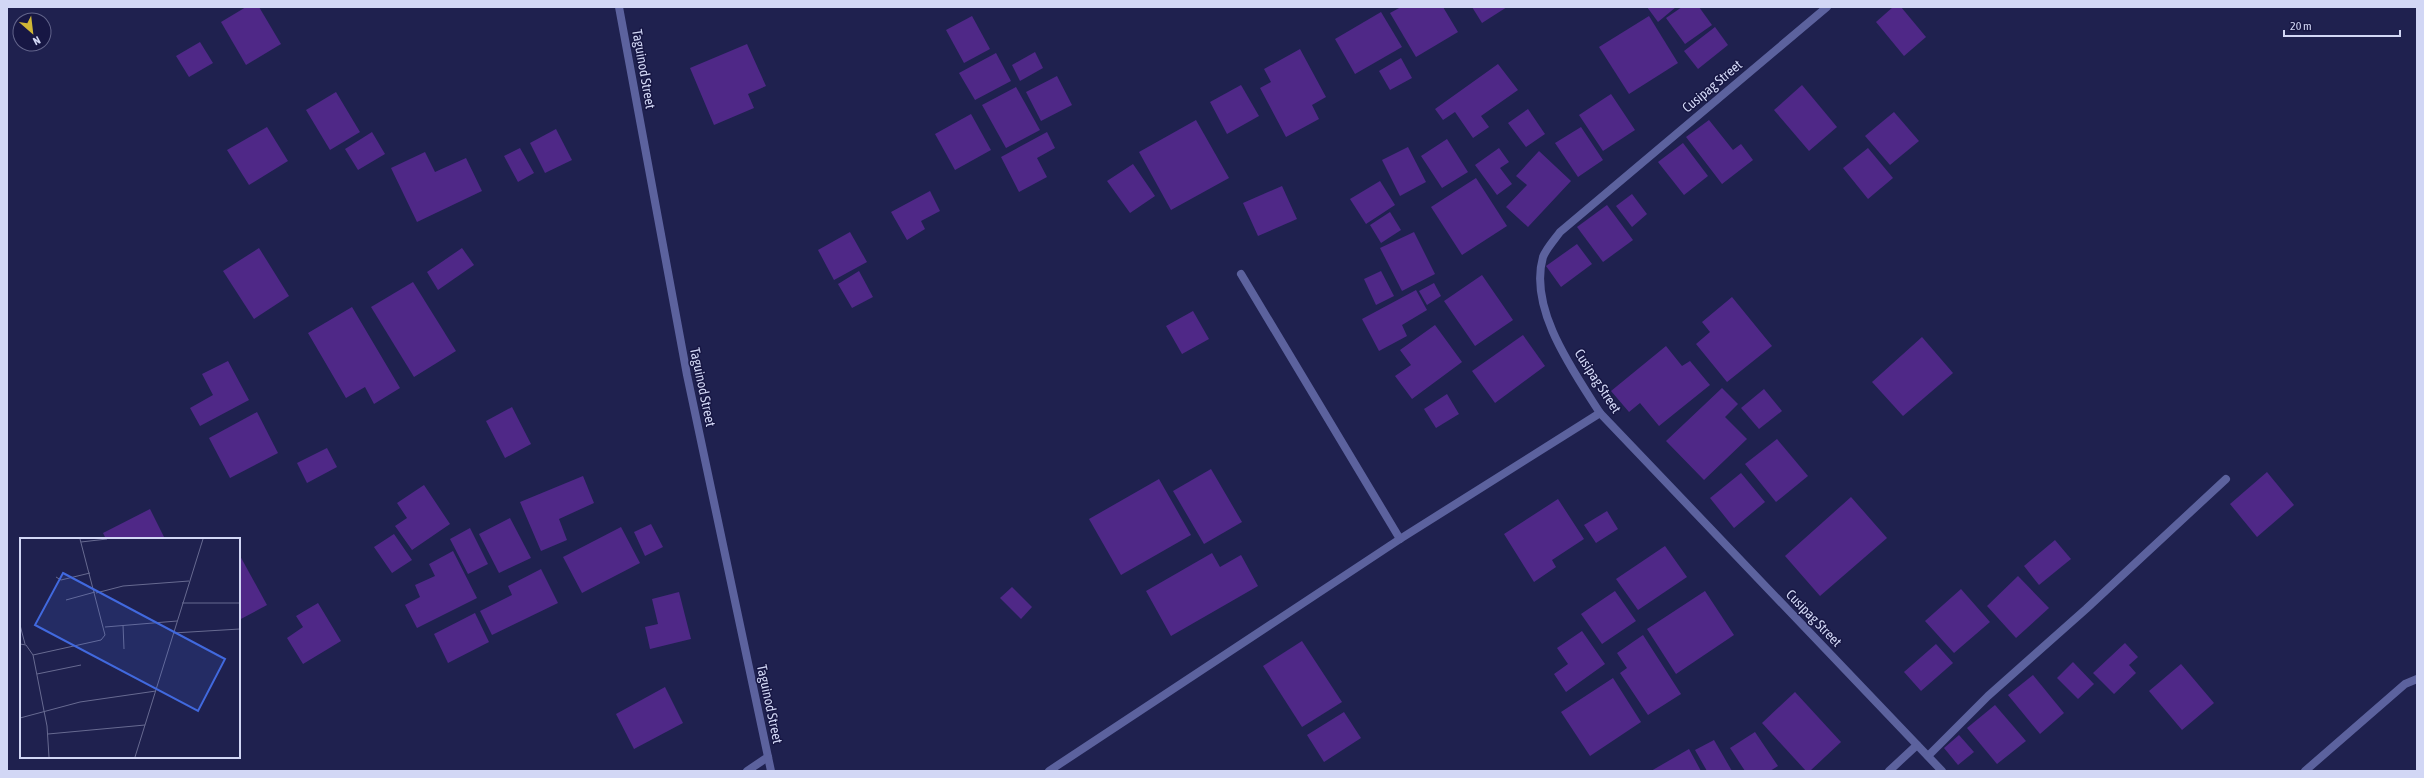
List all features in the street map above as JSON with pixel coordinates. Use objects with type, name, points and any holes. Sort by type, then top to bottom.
[{"type":"street","name":"Taguinod Street","points":[[619,7],[687,375],[772,771]]},
{"type":"street","name":"Cusipag Street","points":[[1827,7],[1588,206],[1560,232],[1543,256],[1539,280],[1546,315],[1569,362],[1600,413],[1942,771]]},
{"type":"street","points":[[1241,274],[1400,540]]},
{"type":"street","points":[[1049,771],[1400,540],[1600,413]]},
{"type":"street","points":[[1928,756],[1988,696],[2086,609],[2226,479]]},
{"type":"street","points":[[2305,771],[2404,684],[2417,679]]},
{"type":"street","points":[[1889,771],[1917,745]]},
{"type":"street","points":[[747,771],[768,757]]},
{"type":"building","points":[[246,7],[259,7],[281,44],[246,65],[221,22]]},
{"type":"building","points":[[1401,7],[1443,7],[1458,32],[1416,57],[1390,13]]},
{"type":"building","points":[[1472,7],[1507,7],[1482,23]]},
{"type":"building","points":[[1647,7],[1676,7],[1658,22]]},
{"type":"building","points":[[1682,7],[1699,7],[1712,25],[1685,44],[1666,18]]},
{"type":"building","points":[[1893,7],[1901,7],[1926,37],[1904,56],[1876,22]]},
{"type":"building","points":[[1381,12],[1402,47],[1355,74],[1335,39]]},
{"type":"building","points":[[972,16],[990,49],[964,63],[946,30]]},
{"type":"building","points":[[1649,16],[1678,63],[1629,94],[1599,47]]},
{"type":"building","points":[[1715,27],[1728,45],[1698,69],[1684,51]]},
{"type":"building","points":[[200,42],[213,63],[189,77],[176,56]]},
{"type":"building","points":[[747,44],[766,86],[748,94],[754,108],[714,125],[690,68]]},
{"type":"building","points":[[1300,49],[1326,97],[1312,105],[1319,119],[1286,137],[1260,88],[1271,82],[1264,69]]},
{"type":"building","points":[[1035,52],[1043,68],[1020,81],[1012,65]]},
{"type":"building","points":[[996,53],[1011,81],[975,100],[959,73]]},
{"type":"building","points":[[1401,58],[1412,78],[1390,90],[1379,71]]},
{"type":"building","points":[[1498,64],[1518,90],[1481,116],[1489,127],[1473,138],[1455,112],[1443,120],[1435,109]]},
{"type":"building","points":[[1057,76],[1072,105],[1041,121],[1026,92]]},
{"type":"building","points":[[1241,85],[1259,116],[1227,134],[1210,102]]},
{"type":"building","points":[[1802,85],[1837,127],[1809,151],[1774,110]]},
{"type":"building","points":[[1016,87],[1040,130],[1006,148],[982,105]]},
{"type":"building","points":[[336,92],[360,132],[330,150],[306,110]]},
{"type":"building","points":[[1611,94],[1635,130],[1603,151],[1579,115]]},
{"type":"building","points":[[1528,109],[1545,134],[1526,147],[1508,123]]},
{"type":"building","points":[[1894,112],[1919,141],[1890,165],[1865,136]]},
{"type":"building","points":[[971,114],[991,150],[955,170],[935,134]]},
{"type":"building","points":[[1196,120],[1229,178],[1171,210],[1139,152]]},
{"type":"building","points":[[1709,120],[1733,150],[1741,144],[1753,160],[1722,184],[1686,137]]},
{"type":"building","points":[[267,127],[288,161],[249,185],[227,150]]},
{"type":"building","points":[[1581,127],[1603,160],[1578,177],[1555,143]]},
{"type":"building","points":[[556,129],[572,160],[545,173],[530,143]]},
{"type":"building","points":[[372,132],[385,154],[358,170],[345,149]]},
{"type":"building","points":[[1047,132],[1055,148],[1037,158],[1047,177],[1019,192],[1001,157]]},
{"type":"building","points":[[1447,139],[1468,172],[1442,188],[1421,156]]},
{"type":"building","points":[[1683,143],[1708,176],[1684,195],[1658,162]]},
{"type":"building","points":[[1408,147],[1426,182],[1400,196],[1382,160]]},
{"type":"building","points":[[520,148],[534,173],[518,182],[504,156]]},
{"type":"building","points":[[1499,148],[1509,162],[1500,168],[1512,184],[1497,195],[1475,165]]},
{"type":"building","points":[[1868,148],[1893,178],[1868,199],[1843,168]]},
{"type":"building","points":[[1539,151],[1571,181],[1528,227],[1506,207],[1527,185],[1516,176]]},
{"type":"building","points":[[425,152],[435,172],[466,158],[482,191],[417,222],[391,168]]},
{"type":"building","points":[[1133,164],[1155,196],[1130,213],[1107,181]]},
{"type":"building","points":[[1476,178],[1507,226],[1462,255],[1431,207]]},
{"type":"building","points":[[1380,181],[1395,205],[1366,224],[1350,199]]},
{"type":"building","points":[[1282,186],[1297,219],[1258,236],[1243,203]]},
{"type":"building","points":[[930,191],[940,211],[921,221],[925,229],[907,240],[891,212]]},
{"type":"building","points":[[1632,194],[1647,214],[1632,227],[1616,206]]},
{"type":"building","points":[[1607,205],[1633,240],[1603,262],[1577,227]]},
{"type":"building","points":[[1390,212],[1401,230],[1381,243],[1370,225]]},
{"type":"building","points":[[850,232],[867,262],[834,280],[818,250]]},
{"type":"building","points":[[1414,232],[1435,274],[1402,291],[1380,248]]},
{"type":"building","points":[[1577,244],[1592,264],[1561,287],[1546,266]]},
{"type":"building","points":[[259,248],[289,296],[254,319],[223,271]]},
{"type":"building","points":[[462,248],[474,265],[438,290],[427,272]]},
{"type":"building","points":[[859,271],[873,297],[852,308],[838,284]]},
{"type":"building","points":[[1381,271],[1394,296],[1376,305],[1364,279]]},
{"type":"building","points":[[1482,275],[1513,320],[1475,346],[1444,301]]},
{"type":"building","points":[[413,282],[456,351],[414,377],[371,307]]},
{"type":"building","points":[[1434,283],[1441,296],[1427,305],[1419,291]]},
{"type":"building","points":[[1416,290],[1427,310],[1402,325],[1407,336],[1379,351],[1362,319]]},
{"type":"building","points":[[1732,297],[1772,346],[1727,382],[1696,344],[1710,332],[1702,322]]},
{"type":"building","points":[[352,307],[400,388],[374,404],[365,387],[346,398],[308,333]]},
{"type":"building","points":[[1193,311],[1209,339],[1182,354],[1166,326]]},
{"type":"building","points":[[1435,325],[1462,362],[1412,399],[1395,376],[1411,365],[1400,350]]},
{"type":"building","points":[[1523,335],[1545,366],[1495,403],[1472,371]]},
{"type":"building","points":[[1922,337],[1953,373],[1903,416],[1872,382]]},
{"type":"building","points":[[1666,346],[1682,366],[1690,361],[1710,385],[1659,426],[1640,403],[1629,412],[1611,391]]},
{"type":"building","points":[[228,361],[249,400],[200,426],[190,408],[213,395],[202,374]]},
{"type":"building","points":[[1722,388],[1738,404],[1725,417],[1747,439],[1704,480],[1666,441]]},
{"type":"building","points":[[1764,389],[1782,411],[1759,429],[1741,408]]},
{"type":"building","points":[[1447,394],[1459,414],[1436,428],[1424,409]]},
{"type":"building","points":[[512,407],[531,444],[505,458],[486,421]]},
{"type":"building","points":[[257,412],[278,453],[230,478],[209,438]]},
{"type":"building","points":[[1777,439],[1808,476],[1776,502],[1745,464]]},
{"type":"building","points":[[327,448],[337,467],[307,483],[297,463]]},
{"type":"building","points":[[1211,469],[1242,522],[1204,544],[1173,491]]},
{"type":"building","points":[[2267,472],[2294,505],[2257,537],[2230,504]]},
{"type":"building","points":[[1741,473],[1765,502],[1734,528],[1710,498]]},
{"type":"building","points":[[583,476],[594,503],[559,519],[567,540],[541,551],[520,502]]},
{"type":"building","points":[[1159,479],[1191,535],[1121,575],[1089,519]]},
{"type":"building","points":[[424,485],[450,524],[412,550],[395,526],[407,518],[397,503]]},
{"type":"building","points":[[1851,497],[1887,538],[1820,596],[1785,556]]},
{"type":"building","points":[[1558,499],[1584,539],[1552,560],[1556,567],[1534,582],[1504,534]]},
{"type":"building","points":[[150,509],[164,538],[106,538],[103,533]]},
{"type":"building","points":[[1607,511],[1618,529],[1596,543],[1584,525]]},
{"type":"building","points":[[510,518],[531,558],[499,573],[479,534]]},
{"type":"building","points":[[651,524],[663,547],[645,556],[634,532]]},
{"type":"building","points":[[621,527],[640,563],[582,593],[563,557]]},
{"type":"building","points":[[470,528],[488,564],[468,574],[450,539]]},
{"type":"building","points":[[394,534],[412,560],[392,573],[374,547]]},
{"type":"building","points":[[2055,540],[2071,559],[2039,585],[2024,566]]},
{"type":"building","points":[[1665,546],[1687,577],[1638,610],[1616,579]]},
{"type":"building","points":[[453,551],[477,598],[417,628],[405,605],[420,597],[415,585],[435,576],[429,564]]},
{"type":"building","points":[[1212,553],[1220,567],[1241,555],[1258,586],[1171,636],[1146,591]]},
{"type":"building","points":[[240,556],[267,605],[240,619]]},
{"type":"building","points":[[541,569],[558,603],[492,635],[480,611],[512,595],[508,586]]},
{"type":"building","points":[[2018,576],[2049,608],[2016,638],[1987,606]]},
{"type":"building","points":[[1012,587],[1032,607],[1021,619],[1000,598]]},
{"type":"building","points":[[1961,589],[1990,622],[1954,653],[1925,621]]},
{"type":"building","points":[[1615,591],[1636,621],[1602,644],[1581,614]]},
{"type":"building","points":[[1705,591],[1734,635],[1676,674],[1647,629]]},
{"type":"building","points":[[679,592],[691,639],[650,649],[645,627],[658,624],[652,599]]},
{"type":"building","points":[[318,603],[341,641],[303,664],[287,638],[303,627],[296,616]]},
{"type":"building","points":[[475,613],[489,642],[448,663],[434,634]]},
{"type":"building","points":[[1582,631],[1605,664],[1566,692],[1554,674],[1568,664],[1557,648]]},
{"type":"building","points":[[1643,635],[1681,694],[1648,715],[1620,673],[1627,668],[1617,653]]},
{"type":"building","points":[[1302,641],[1342,702],[1302,727],[1263,666]]},
{"type":"building","points":[[2125,643],[2138,657],[2129,665],[2136,673],[2114,694],[2093,673]]},
{"type":"building","points":[[1936,644],[1953,663],[1921,691],[1904,672]]},
{"type":"building","points":[[2073,662],[2094,684],[2078,699],[2057,678]]},
{"type":"building","points":[[2181,664],[2214,703],[2182,730],[2149,691]]},
{"type":"building","points":[[2033,675],[2064,713],[2040,734],[2008,695]]},
{"type":"building","points":[[1613,678],[1641,722],[1590,756],[1561,712]]},
{"type":"building","points":[[665,687],[683,723],[634,749],[616,714]]},
{"type":"building","points":[[1795,692],[1841,742],[1810,771],[1806,771],[1762,723]]},
{"type":"building","points":[[1995,705],[2026,741],[1997,764],[1967,728]]},
{"type":"building","points":[[1344,712],[1361,738],[1324,762],[1307,735]]},
{"type":"building","points":[[1755,732],[1778,766],[1770,771],[1745,771],[1730,748]]},
{"type":"building","points":[[1959,735],[1974,752],[1958,765],[1944,748]]},
{"type":"building","points":[[1714,740],[1732,771],[1707,771],[1695,750]]},
{"type":"building","points":[[1689,749],[1701,771],[1651,771]]}]
